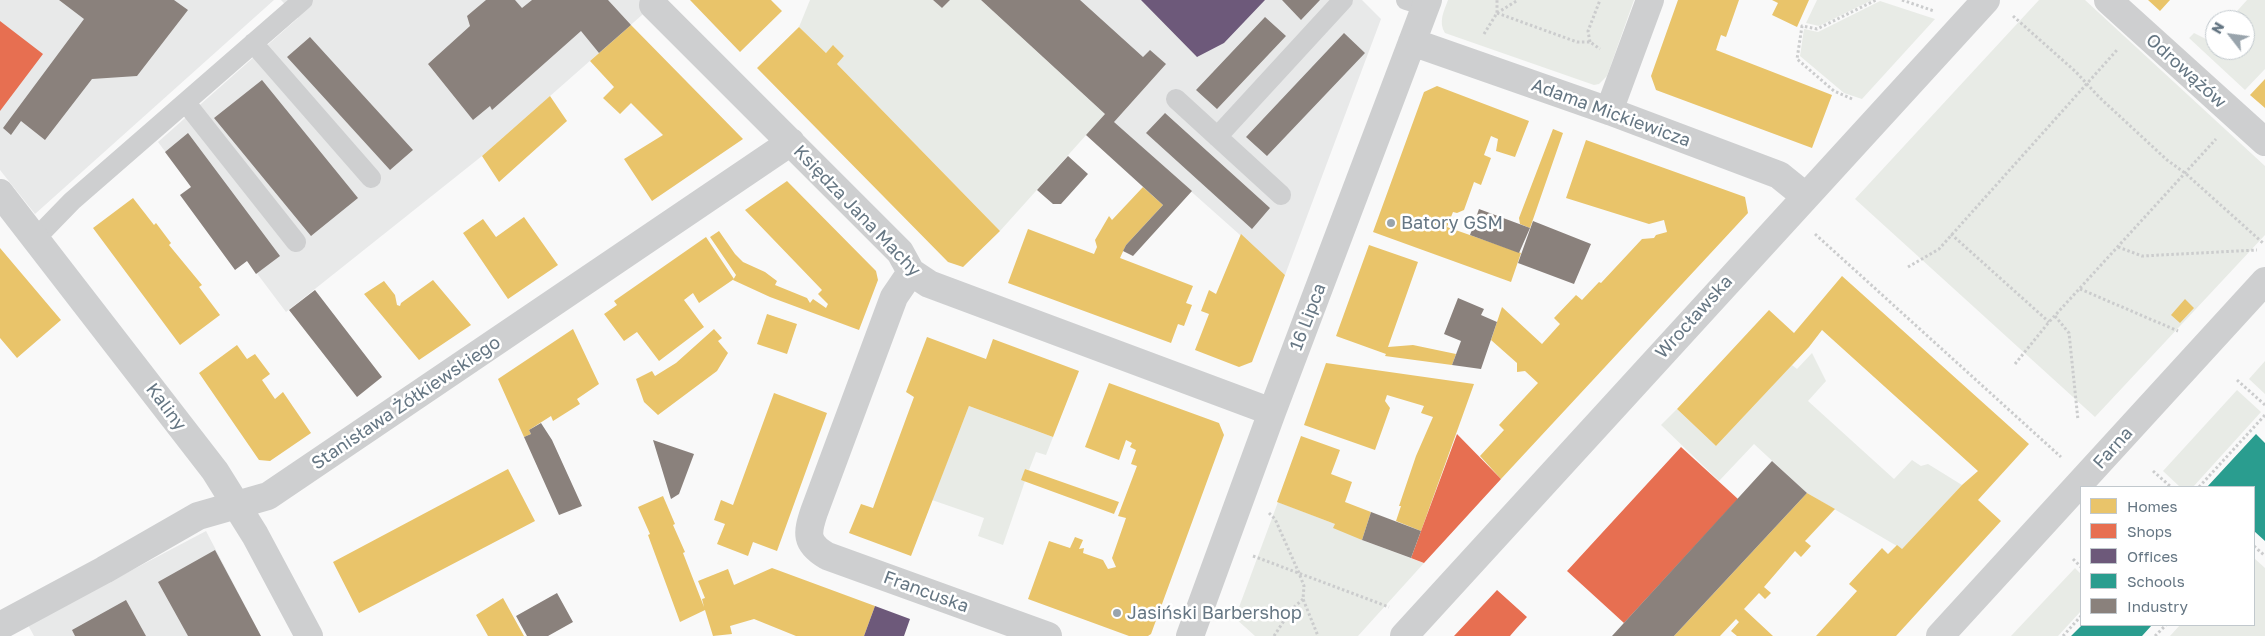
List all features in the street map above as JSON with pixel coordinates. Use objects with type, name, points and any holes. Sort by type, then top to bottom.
[{"type":"street","points":[[1609,111],[1650,0]]},
{"type":"street","name":"Wrocławska","points":[[1404,636],[1986,0]]},
{"type":"street","name":"Odrowążów","points":[[2108,0],[2265,142]]},
{"type":"street","name":"Księdza Jana Machy","points":[[651,2],[900,252],[911,272],[929,284],[1272,412]]},
{"type":"street","name":"16 Lipca","points":[[1190,636],[1272,412],[1412,42],[1420,2]]},
{"type":"street","name":"Adama Mickiewicza","points":[[1412,42],[1609,111],[1780,175],[1805,196]]},
{"type":"street","name":"Stanisława Żółkiewskiego","points":[[0,626],[104,570],[198,516],[268,496],[791,142]]},
{"type":"street","name":"Kaliny","points":[[0,193],[215,471],[236,504],[309,636]]},
{"type":"street","name":"Francuska","points":[[911,272],[894,296],[814,512],[808,533],[810,540],[817,550],[827,556],[1048,636]]},
{"type":"street","name":"Farna","points":[[2080,486],[2265,281]]},
{"type":"street","name":"Farna","points":[[1948,633],[2080,486]]},
{"type":"lane","points":[[36,238],[72,201],[303,0]]},
{"type":"lane","points":[[1217,138],[1343,0]]},
{"type":"lane","points":[[253,43],[371,178]]},
{"type":"lane","points":[[1176,100],[1281,195]]},
{"type":"lane","points":[[186,103],[296,242]]},
{"type":"path","points":[[1497,0],[1497,14]]},
{"type":"path","points":[[1480,41],[1497,14],[1518,0]]},
{"type":"path","points":[[1590,42],[1588,30],[1600,0]]},
{"type":"path","points":[[1857,101],[1834,91],[1797,59],[1802,26],[1817,29],[1876,0]]},
{"type":"path","points":[[1902,0],[1937,12]]},
{"type":"path","points":[[1497,14],[1577,42],[1590,42],[1605,53]]},
{"type":"path","points":[[2013,16],[2167,160],[2185,173],[2263,243]]},
{"type":"path","points":[[1908,267],[1939,249],[2121,45]]},
{"type":"path","points":[[2015,364],[2049,322],[2219,136]]},
{"type":"path","points":[[1815,234],[2064,460]]},
{"type":"path","points":[[1951,234],[2049,322]]},
{"type":"path","points":[[2118,247],[2142,256],[2256,250]]},
{"type":"path","points":[[2080,289],[2181,332]]},
{"type":"path","points":[[2055,316],[2069,333],[2078,420]]},
{"type":"path","points":[[2237,380],[2265,405]]},
{"type":"path","points":[[2200,486],[2265,415]]},
{"type":"path","points":[[2153,471],[2170,486]]},
{"type":"path","points":[[1266,510],[1275,519],[1299,573],[1304,586],[1303,599],[1318,636]]},
{"type":"path","points":[[2255,547],[2265,556]]},
{"type":"path","points":[[1249,555],[1395,610]]},
{"type":"path","points":[[2073,559],[2080,566]]},
{"type":"path","points":[[1274,636],[1291,610],[1303,599]]},
{"type":"path","points":[[2063,636],[2080,617]]},
{"type":"path","points":[[2155,636],[2165,626]]},
{"type":"shaded area","points":[[0,0],[274,0],[35,214],[0,170]]},
{"type":"shaded area","points":[[281,0],[659,0],[482,156],[286,312],[158,142],[298,18]]},
{"type":"shaded area","points":[[810,0],[933,0],[942,8],[950,0],[981,0],[1105,114],[1000,231],[837,64],[844,56],[834,46],[826,53],[799,27]]},
{"type":"shaded area","points":[[981,0],[1362,0],[1381,19],[1285,275],[1122,130]]},
{"type":"shaded area","points":[[1448,0],[1634,0],[1607,76],[1599,84],[1594,85],[1445,33],[1442,21],[1443,12]]},
{"type":"shaded area","points":[[1817,0],[1872,0],[1819,26],[1806,23]]},
{"type":"shaded area","points":[[2039,0],[2085,0],[2265,166],[2265,235],[2095,417],[1855,199]]},
{"type":"shaded area","points":[[2247,0],[2265,0],[2265,69],[2245,90],[2213,60],[2255,60],[2255,10],[2238,10]]},
{"type":"shaded area","points":[[1880,1],[1935,19],[1862,99],[1844,93],[1800,56],[1804,29],[1818,32]]},
{"type":"shaded area","points":[[2194,33],[2205,38],[2205,53],[2189,38]]},
{"type":"shaded area","points":[[1812,353],[1826,381],[1808,401],[1894,479],[1912,460],[1921,466],[1928,464],[1962,485],[1902,549],[1807,493],[1754,444],[1719,481],[1661,425],[1677,409],[1716,446],[1792,365],[1797,369]]},
{"type":"shaded area","points":[[2265,361],[2265,394],[2249,379]]},
{"type":"shaded area","points":[[2237,390],[2261,412],[2194,486],[2179,486],[2163,471]]},
{"type":"shaded area","points":[[969,406],[1053,437],[1046,455],[1036,452],[1029,470],[1025,469],[1022,480],[1025,481],[1003,545],[978,536],[984,518],[932,500]]},
{"type":"shaded area","points":[[1278,502],[1335,524],[1362,540],[1424,563],[1358,636],[1255,636],[1235,618]]},
{"type":"shaded area","points":[[206,531],[261,636],[34,636],[28,625]]},
{"type":"shaded area","points":[[2255,559],[2265,568],[2265,636],[2170,636],[2179,626],[2255,626]]},
{"type":"shaded area","points":[[2075,568],[2080,573],[2080,612],[2058,636],[2011,636]]},
{"type":"building: Homes","points":[[690,0],[771,0],[782,11],[740,52]]},
{"type":"building: Homes","points":[[1678,0],[1739,0],[1726,37],[1721,35],[1716,50],[1832,95],[1812,148],[1656,90],[1651,76]]},
{"type":"building: Homes","points":[[1772,0],[1809,0],[1797,27],[1772,15],[1778,3]]},
{"type":"building: Homes","points":[[2148,0],[2170,0],[2160,11]]},
{"type":"building: Homes","points":[[631,25],[743,139],[652,201],[624,159],[663,135],[631,103],[620,114],[603,98],[614,87],[590,61]]},
{"type":"building: Homes","points":[[799,27],[826,53],[833,45],[844,56],[837,64],[1000,231],[963,267],[948,262],[757,68]]},
{"type":"building: Homes","points":[[2265,79],[2265,108],[2250,95]]},
{"type":"building: Homes","points":[[1437,86],[1529,121],[1515,157],[1496,151],[1498,139],[1491,136],[1484,155],[1491,158],[1481,185],[1474,182],[1464,210],[1457,213],[1453,212],[1447,227],[1521,253],[1511,282],[1373,232],[1424,92]]},
{"type":"building: Homes","points":[[550,96],[567,121],[499,182],[482,156]]},
{"type":"building: Homes","points":[[1553,129],[1563,133],[1530,228],[1520,224],[1519,218]]},
{"type":"building: Homes","points":[[1586,140],[1745,197],[1748,213],[1501,479],[1480,456],[1504,430],[1499,425],[1538,383],[1525,371],[1517,372],[1517,363],[1491,340],[1502,307],[1542,344],[1560,324],[1554,318],[1576,295],[1582,300],[1599,282],[1601,283],[1642,239],[1654,238],[1656,235],[1667,232],[1664,220],[1649,224],[1566,198]]},
{"type":"building: Homes","points":[[787,181],[876,271],[878,280],[859,330],[770,297],[733,280],[736,275],[710,237],[719,231],[743,262],[765,272],[777,281],[775,285],[807,298],[810,303],[813,299],[826,308],[828,304],[818,294],[822,290],[745,210]]},
{"type":"building: Homes","points":[[1143,187],[1163,205],[1126,245],[1120,258],[1193,286],[1186,303],[1192,305],[1184,326],[1178,324],[1171,343],[1008,283],[1028,229],[1094,254],[1097,247],[1095,240],[1109,216],[1112,220]]},
{"type":"building: Homes","points":[[133,198],[171,243],[169,245],[202,285],[199,287],[220,315],[180,345],[93,228]]},
{"type":"building: Homes","points":[[524,217],[558,265],[508,299],[463,233],[483,219],[496,237]]},
{"type":"building: Homes","points":[[1241,234],[1285,275],[1252,362],[1239,367],[1195,350],[1209,314],[1201,311],[1209,290],[1216,294]]},
{"type":"building: Homes","points":[[706,237],[734,279],[699,303],[693,293],[684,300],[704,327],[659,361],[637,332],[624,341],[604,314],[617,305],[614,301]]},
{"type":"building: Homes","points":[[1369,245],[1418,262],[1388,347],[1413,345],[1456,354],[1452,365],[1385,356],[1386,354],[1336,336]]},
{"type":"building: Homes","points":[[0,248],[61,320],[17,358],[0,338]]},
{"type":"building: Homes","points":[[1842,276],[2029,444],[1978,500],[2001,521],[1896,636],[1816,636],[1857,591],[1849,584],[1882,548],[1888,554],[1897,545],[1902,549],[1962,485],[1978,471],[1822,330],[1809,347],[1716,446],[1677,409],[1769,310],[1794,333]]},
{"type":"building: Homes","points":[[433,280],[471,325],[419,360],[364,294],[384,281],[395,295],[397,305],[400,306],[401,303]]},
{"type":"building: Homes","points":[[2185,299],[2194,308],[2180,323],[2171,315]]},
{"type":"building: Homes","points":[[767,314],[797,324],[787,354],[757,344]]},
{"type":"building: Homes","points":[[573,329],[599,384],[577,399],[580,404],[553,421],[551,416],[529,430],[531,434],[524,437],[498,379]]},
{"type":"building: Homes","points":[[714,329],[722,338],[718,341],[728,353],[717,371],[658,415],[644,402],[636,379],[652,371],[655,376],[676,363]]},
{"type":"building: Homes","points":[[927,337],[986,359],[993,339],[1079,371],[1053,437],[969,406],[911,556],[849,533],[861,504],[873,508],[914,397],[906,392]]},
{"type":"building: Homes","points":[[237,345],[247,359],[255,354],[270,374],[262,380],[275,399],[283,392],[311,433],[270,461],[259,460],[199,373]]},
{"type":"building: Homes","points":[[1326,363],[1474,384],[1421,531],[1396,521],[1401,506],[1399,506],[1416,456],[1433,417],[1421,413],[1424,406],[1387,395],[1385,401],[1390,408],[1375,450],[1304,425]]},
{"type":"building: Homes","points":[[1109,383],[1219,423],[1224,435],[1151,634],[1148,636],[1129,636],[1028,599],[1049,541],[1070,548],[1075,537],[1083,540],[1079,549],[1084,548],[1083,553],[1103,560],[1108,569],[1116,567],[1112,558],[1126,518],[1118,516],[1137,466],[1131,464],[1136,450],[1130,447],[1132,443],[1126,440],[1119,460],[1085,447]]},
{"type":"building: Homes","points":[[774,393],[827,413],[777,551],[753,542],[748,556],[717,544],[725,524],[714,520],[721,500],[733,505]]},
{"type":"building: Homes","points":[[1301,436],[1340,450],[1331,474],[1352,482],[1345,502],[1371,512],[1362,540],[1333,528],[1335,524],[1277,502]]},
{"type":"building: Homes","points":[[508,469],[535,521],[359,613],[333,562]]},
{"type":"building: Homes","points":[[1025,469],[1119,502],[1114,514],[1021,480]]},
{"type":"building: Homes","points":[[1807,493],[1835,509],[1805,541],[1811,546],[1801,557],[1795,551],[1764,587],[1771,593],[1765,599],[1759,593],[1744,609],[1773,636],[1737,636],[1731,631],[1739,622],[1736,619],[1720,636],[1674,636]]},
{"type":"building: Homes","points":[[663,496],[675,524],[673,525],[685,552],[683,553],[704,607],[702,599],[705,598],[698,581],[728,569],[734,585],[772,568],[875,606],[864,636],[796,636],[754,619],[730,626],[732,634],[713,636],[705,610],[680,622],[648,535],[650,534],[638,507]]},
{"type":"building: Homes","points":[[503,598],[524,636],[488,636],[476,615]]},
{"type":"building: Shops","points":[[0,21],[43,54],[0,111]]},
{"type":"building: Shops","points":[[1457,434],[1501,479],[1424,563],[1411,558]]},
{"type":"building: Shops","points":[[1681,447],[1738,499],[1624,623],[1567,571]]},
{"type":"building: Shops","points":[[1497,590],[1527,617],[1510,636],[1454,636]]},
{"type":"building: Offices","points":[[1141,0],[1265,0],[1224,43],[1197,57]]},
{"type":"building: Offices","points":[[875,606],[910,619],[904,636],[864,636]]},
{"type":"building: Schools","points":[[2256,434],[2265,443],[2265,541],[2255,532],[2255,486],[2208,486]]},
{"type":"building: Schools","points":[[2081,626],[2151,626],[2142,636],[2071,636]]},
{"type":"building: Industry","points":[[59,0],[174,0],[188,10],[137,76],[92,79],[45,140],[21,121],[11,135],[3,128],[84,19]]},
{"type":"building: Industry","points":[[486,0],[515,0],[522,8],[532,0],[608,0],[631,25],[599,53],[581,31],[492,110],[490,106],[473,120],[428,64],[470,26],[467,16]]},
{"type":"building: Industry","points":[[933,0],[950,0],[942,8]]},
{"type":"building: Industry","points":[[981,0],[1080,0],[1143,57],[1150,50],[1166,64],[1114,122],[1192,191],[1133,256],[1123,251],[1126,245],[1163,205],[1086,135],[1105,114]]},
{"type":"building: Industry","points":[[1282,0],[1320,0],[1301,20]]},
{"type":"building: Industry","points":[[1265,17],[1286,36],[1217,109],[1196,90]]},
{"type":"building: Industry","points":[[1344,33],[1365,53],[1267,156],[1246,137]]},
{"type":"building: Industry","points":[[310,37],[413,150],[390,170],[287,57]]},
{"type":"building: Industry","points":[[262,80],[358,198],[311,236],[214,118]]},
{"type":"building: Industry","points":[[1165,113],[1270,208],[1252,229],[1146,133]]},
{"type":"building: Industry","points":[[188,133],[280,256],[256,274],[247,261],[235,270],[180,195],[191,187],[165,152]]},
{"type":"building: Industry","points":[[1068,156],[1088,174],[1061,204],[1053,204],[1037,190]]},
{"type":"building: Industry","points":[[1479,209],[1530,228],[1519,253],[1470,235]]},
{"type":"building: Industry","points":[[1533,221],[1591,244],[1574,284],[1518,263]]},
{"type":"building: Industry","points":[[315,290],[382,377],[357,397],[289,310]]},
{"type":"building: Industry","points":[[1458,298],[1484,309],[1481,315],[1497,322],[1481,369],[1452,365],[1461,341],[1444,334]]},
{"type":"building: Industry","points":[[541,423],[552,440],[582,506],[559,515],[524,437],[531,434],[529,430]]},
{"type":"building: Industry","points":[[653,440],[694,454],[679,494],[671,499]]},
{"type":"building: Industry","points":[[1772,461],[1807,493],[1674,636],[1612,636]]},
{"type":"building: Industry","points":[[1371,512],[1421,531],[1411,558],[1362,540]]},
{"type":"building: Industry","points":[[215,550],[261,636],[188,636],[158,582]]},
{"type":"building: Industry","points":[[557,593],[573,622],[548,636],[527,636],[516,616]]},
{"type":"building: Industry","points":[[126,600],[146,636],[75,636],[72,630]]},
{"type":"place","name":"Batory GSM","points":[[1391,223]]},
{"type":"place","name":"Jasiński Barbershop","points":[[1117,613]]}]
